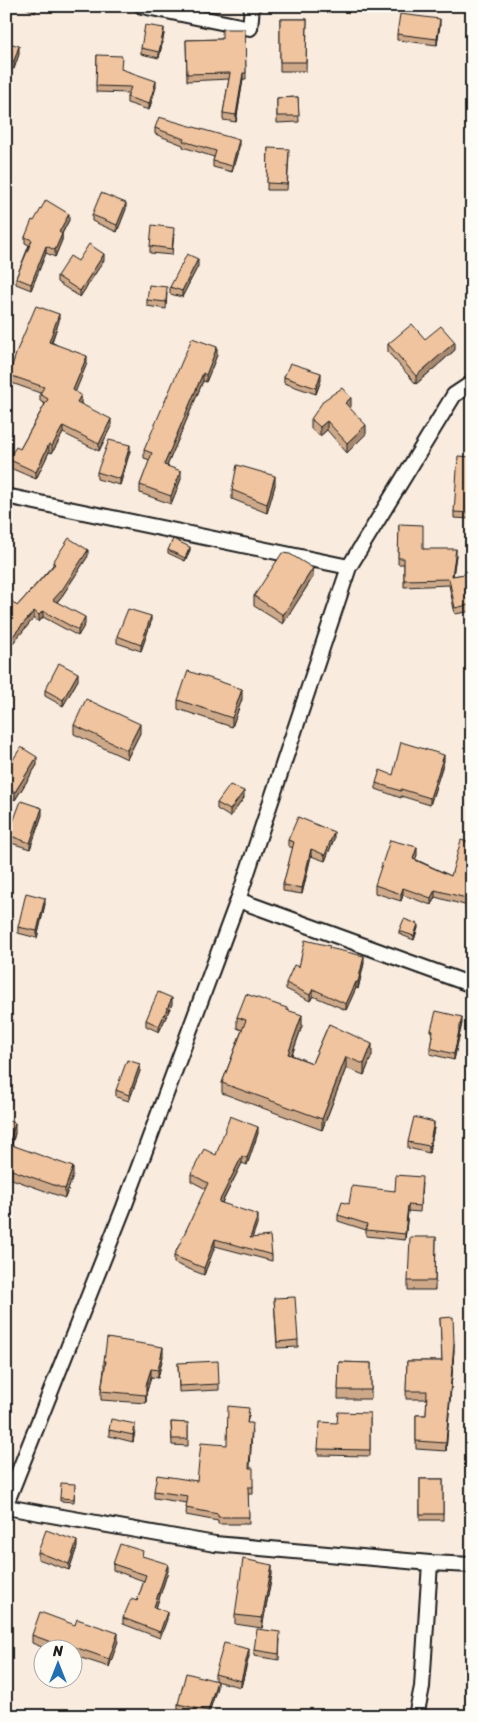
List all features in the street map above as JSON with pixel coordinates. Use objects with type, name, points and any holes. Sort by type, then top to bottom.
[{"type":"street","points":[[142,6],[250,28],[252,6]]},
{"type":"street","points":[[472,383],[454,395],[349,567],[238,900],[124,1207],[6,1505],[215,1544],[472,1565]]},
{"type":"street","points":[[6,496],[349,567]]},
{"type":"street","points":[[238,900],[472,985]]},
{"type":"street","points":[[416,1716],[422,1687],[430,1563]]},
{"type":"building","points":[[400,14],[440,19],[437,39],[397,34]]},
{"type":"building","points":[[280,19],[307,19],[306,62],[280,62]]},
{"type":"building","points":[[145,25],[164,28],[159,52],[141,48]]},
{"type":"building","points":[[222,29],[245,29],[246,73],[243,73],[236,115],[223,113],[230,73],[187,74],[186,40],[222,39]]},
{"type":"building","points":[[6,42],[19,46],[14,61],[6,58]]},
{"type":"building","points":[[97,55],[122,56],[121,69],[156,81],[149,104],[127,97],[131,87],[96,86]]},
{"type":"building","points":[[298,97],[299,116],[277,116],[277,98]]},
{"type":"building","points":[[159,117],[239,140],[232,166],[213,161],[216,151],[183,141],[184,139],[155,128]]},
{"type":"building","points":[[268,148],[289,149],[287,184],[267,183]]},
{"type":"building","points":[[101,193],[126,203],[117,225],[92,215]]},
{"type":"building","points":[[46,200],[69,214],[59,232],[62,234],[55,250],[46,246],[31,284],[16,278],[32,240],[25,237],[32,220],[34,221]]},
{"type":"building","points":[[152,225],[174,228],[172,249],[150,246]]},
{"type":"building","points":[[89,244],[104,254],[80,291],[57,276],[70,256],[78,261]]},
{"type":"building","points":[[187,254],[198,259],[182,291],[170,287]]},
{"type":"building","points":[[149,285],[167,287],[166,302],[147,300]]},
{"type":"building","points":[[36,306],[59,314],[49,342],[87,356],[73,390],[81,395],[77,402],[111,419],[99,444],[63,426],[52,446],[49,444],[36,472],[8,459],[16,447],[20,449],[48,399],[40,394],[44,387],[9,375]]},
{"type":"building","points":[[412,324],[425,339],[441,326],[455,342],[416,376],[388,344]]},
{"type":"building","points":[[192,338],[217,347],[206,375],[203,373],[164,465],[181,471],[171,496],[140,485],[152,453],[144,450]]},
{"type":"building","points":[[290,363],[321,373],[316,388],[284,377]]},
{"type":"building","points":[[342,388],[351,398],[345,403],[366,425],[347,443],[327,421],[320,427],[311,419],[324,400]]},
{"type":"building","points":[[472,421],[472,513],[454,512],[458,456],[470,457]]},
{"type":"building","points":[[109,440],[130,445],[120,479],[97,472]]},
{"type":"building","points":[[237,465],[275,476],[267,504],[232,490]]},
{"type":"building","points":[[399,524],[423,525],[423,549],[456,549],[452,576],[472,573],[472,604],[455,608],[449,579],[404,580],[404,558],[398,558]]},
{"type":"building","points":[[69,538],[88,550],[62,590],[53,600],[85,617],[78,630],[43,611],[39,615],[34,611],[7,643],[6,595],[17,606],[55,564],[53,562]]},
{"type":"building","points":[[173,539],[190,547],[185,558],[168,550]]},
{"type":"building","points":[[282,553],[290,554],[313,568],[283,615],[254,596]]},
{"type":"building","points":[[128,609],[151,616],[141,645],[117,636]]},
{"type":"building","points":[[59,663],[78,673],[63,700],[45,690]]},
{"type":"building","points":[[188,671],[242,689],[232,718],[178,700]]},
{"type":"building","points":[[86,699],[140,724],[127,750],[74,725]]},
{"type":"building","points":[[401,742],[444,755],[430,798],[376,783],[380,770],[393,775]]},
{"type":"building","points":[[21,747],[37,757],[15,792],[6,786],[6,763],[9,766]]},
{"type":"building","points":[[230,785],[244,791],[230,810],[217,803]]},
{"type":"building","points":[[21,801],[42,808],[30,843],[8,835]]},
{"type":"building","points":[[298,817],[334,832],[325,855],[311,849],[302,888],[283,885],[294,842],[288,840]]},
{"type":"building","points":[[390,840],[417,847],[413,859],[451,876],[461,840],[472,843],[472,868],[468,880],[472,881],[472,906],[468,905],[470,899],[435,890],[431,898],[403,888],[401,894],[375,885]]},
{"type":"building","points":[[26,893],[45,898],[37,931],[18,927]]},
{"type":"building","points":[[404,919],[418,924],[414,936],[399,931]]},
{"type":"building","points":[[305,940],[364,956],[358,982],[356,982],[346,1004],[313,989],[310,995],[286,983],[294,965],[299,967]]},
{"type":"building","points":[[158,992],[172,998],[159,1026],[146,1020]]},
{"type":"building","points":[[246,994],[302,1015],[288,1054],[312,1063],[329,1024],[372,1044],[364,1064],[346,1057],[322,1119],[222,1083],[246,1020],[237,1017]]},
{"type":"building","points":[[436,1011],[462,1017],[454,1054],[430,1048],[433,1031],[431,1030]]},
{"type":"building","points":[[127,1060],[140,1064],[129,1095],[116,1090]]},
{"type":"building","points":[[230,1116],[258,1127],[247,1158],[242,1156],[219,1202],[258,1215],[250,1238],[270,1236],[272,1255],[215,1239],[204,1268],[174,1256],[208,1183],[191,1174],[204,1149],[216,1155]]},
{"type":"building","points":[[414,1117],[434,1122],[429,1146],[408,1142]]},
{"type":"building","points":[[6,1120],[15,1123],[9,1144],[73,1167],[65,1189],[6,1168]]},
{"type":"building","points":[[396,1175],[422,1177],[420,1206],[408,1205],[405,1234],[366,1230],[367,1224],[338,1215],[342,1202],[349,1204],[352,1186],[395,1191]]},
{"type":"building","points":[[410,1237],[436,1237],[435,1281],[408,1281]]},
{"type":"building","points":[[295,1297],[298,1340],[277,1342],[274,1298]]},
{"type":"building","points":[[453,1317],[454,1343],[446,1443],[416,1441],[416,1415],[426,1415],[427,1391],[406,1391],[407,1361],[442,1361],[440,1318]]},
{"type":"building","points":[[107,1338],[163,1347],[158,1370],[151,1369],[146,1385],[146,1395],[101,1391],[106,1361],[104,1361]]},
{"type":"building","points":[[218,1361],[219,1384],[179,1386],[178,1363]]},
{"type":"building","points":[[339,1362],[371,1363],[371,1390],[338,1390]]},
{"type":"building","points":[[228,1406],[249,1408],[247,1423],[252,1423],[249,1468],[253,1468],[253,1487],[248,1487],[249,1517],[218,1517],[218,1514],[186,1508],[188,1496],[154,1491],[157,1475],[197,1481],[201,1443],[227,1445]]},
{"type":"building","points":[[338,1412],[370,1413],[370,1450],[318,1449],[320,1422],[337,1423]]},
{"type":"building","points":[[111,1419],[135,1424],[133,1435],[109,1430]]},
{"type":"building","points":[[171,1422],[188,1423],[188,1439],[172,1439]]},
{"type":"building","points":[[420,1479],[443,1479],[443,1514],[420,1514]]},
{"type":"building","points":[[61,1483],[75,1484],[74,1499],[60,1498]]},
{"type":"building","points":[[46,1530],[77,1541],[69,1564],[38,1552]]},
{"type":"building","points":[[120,1544],[143,1551],[142,1556],[168,1564],[154,1607],[167,1612],[160,1632],[123,1618],[131,1599],[137,1601],[146,1575],[113,1564]]},
{"type":"building","points":[[243,1559],[272,1565],[262,1618],[235,1615]]},
{"type":"building","points":[[40,1612],[75,1625],[77,1619],[118,1633],[109,1659],[82,1650],[82,1640],[46,1640],[32,1635]]},
{"type":"building","points":[[257,1629],[280,1632],[279,1654],[254,1650]]},
{"type":"building","points":[[224,1643],[249,1649],[241,1681],[215,1674]]},
{"type":"building","points":[[466,1669],[472,1670],[472,1687],[465,1686]]},
{"type":"building","points":[[186,1673],[217,1681],[208,1711],[178,1704]]}]
